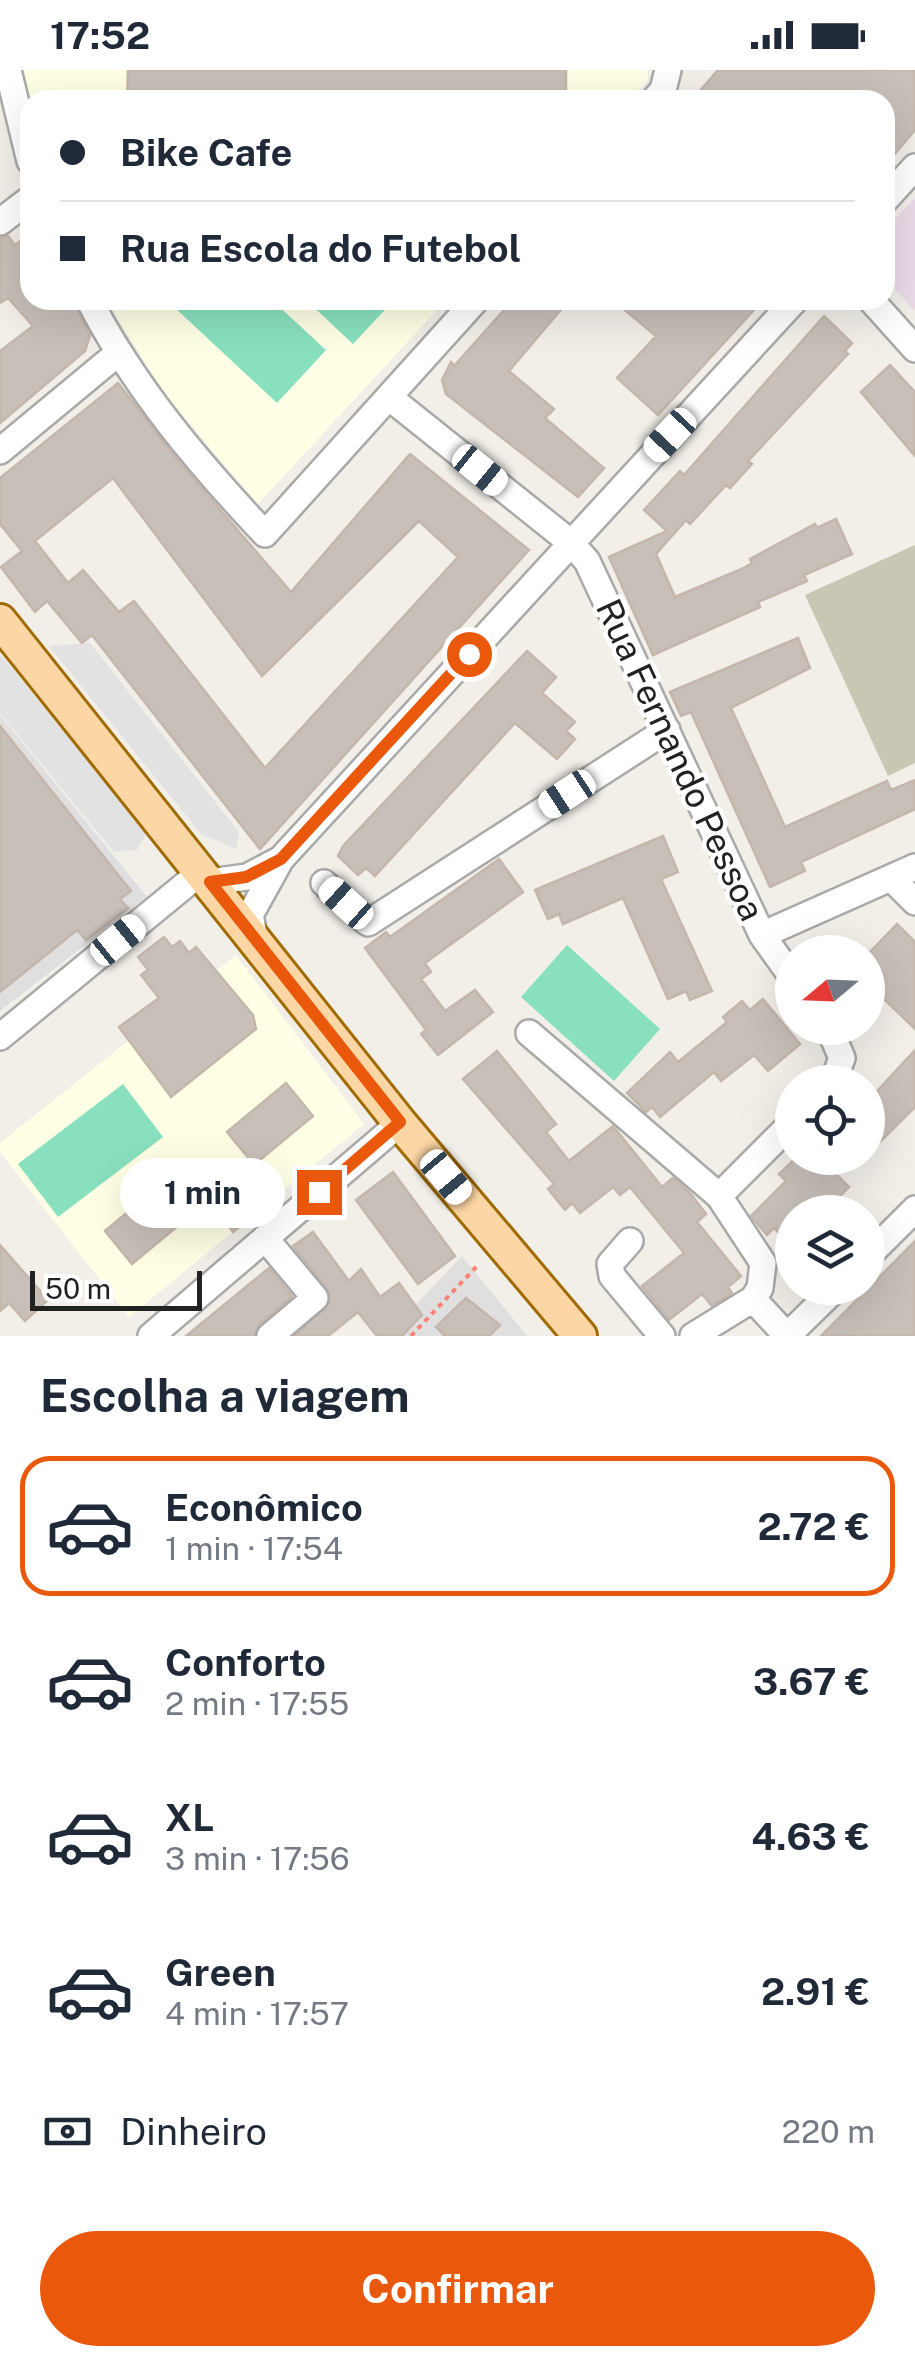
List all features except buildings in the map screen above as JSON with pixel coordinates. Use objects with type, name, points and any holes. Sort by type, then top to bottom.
[{"type":"main road","points":[[0,621],[400,1122],[580,1336]]},
{"type":"street","points":[[8,70],[20,120]]},
{"type":"street","points":[[895,189],[915,167]]},
{"type":"street","points":[[95,310],[117,354],[198,463],[265,534],[467,310]]},
{"type":"street","points":[[254,939],[250,915],[281,859],[785,310]]},
{"type":"street","points":[[879,310],[915,349]]},
{"type":"street","points":[[0,451],[117,354]]},
{"type":"street","name":"Rua Fernando Pessoa","points":[[390,398],[570,542],[586,561],[762,935],[775,953]]},
{"type":"street","points":[[324,883],[368,923],[667,730]]},
{"type":"street","points":[[0,1037],[205,877],[246,877],[281,859]]},
{"type":"street","points":[[762,935],[915,866]]},
{"type":"street","points":[[890,878],[915,902]]},
{"type":"street","points":[[529,1033],[718,1196],[763,1263],[763,1276],[753,1300],[693,1336]]},
{"type":"street","points":[[151,1336],[400,1122]]},
{"type":"street","points":[[718,1196],[775,1140]]},
{"type":"street","points":[[885,1239],[915,1209]]},
{"type":"street","points":[[265,1238],[315,1298],[270,1336]]},
{"type":"street","points":[[630,1241],[610,1264],[612,1276],[662,1336]]},
{"type":"street","points":[[753,1300],[787,1336],[819,1305]]},
{"type":"path","points":[[412,1336],[478,1265]]},
{"type":"shaded area","points":[[21,70],[648,70],[648,80],[638,90],[26,90]]},
{"type":"shaded area","points":[[915,198],[915,311],[895,290],[895,219]]},
{"type":"shaded area","points":[[112,310],[437,310],[258,504],[166,396]]},
{"type":"shaded area","points":[[915,545],[915,763],[888,776],[805,595]]},
{"type":"shaded area","points":[[90,643],[239,832],[236,849],[201,834],[49,646]]},
{"type":"shaded area","points":[[0,654],[147,832],[137,850],[114,852],[0,713]]},
{"type":"shaded area","points":[[0,715],[147,897],[0,1011]]},
{"type":"shaded area","points":[[236,955],[364,1124],[129,1317],[0,1152],[0,1143]]},
{"type":"shaded area","points":[[462,1256],[527,1336],[386,1336]]},
{"type":"green space","points":[[177,310],[283,310],[326,350],[277,403]]},
{"type":"green space","points":[[317,310],[385,310],[353,344]]},
{"type":"green space","points":[[567,945],[660,1029],[614,1081],[521,997]]},
{"type":"green space","points":[[123,1084],[163,1137],[58,1217],[18,1164]]},
{"type":"route","points":[[319,1192],[400,1122],[210,882],[246,877],[281,859],[469,654]]}]
